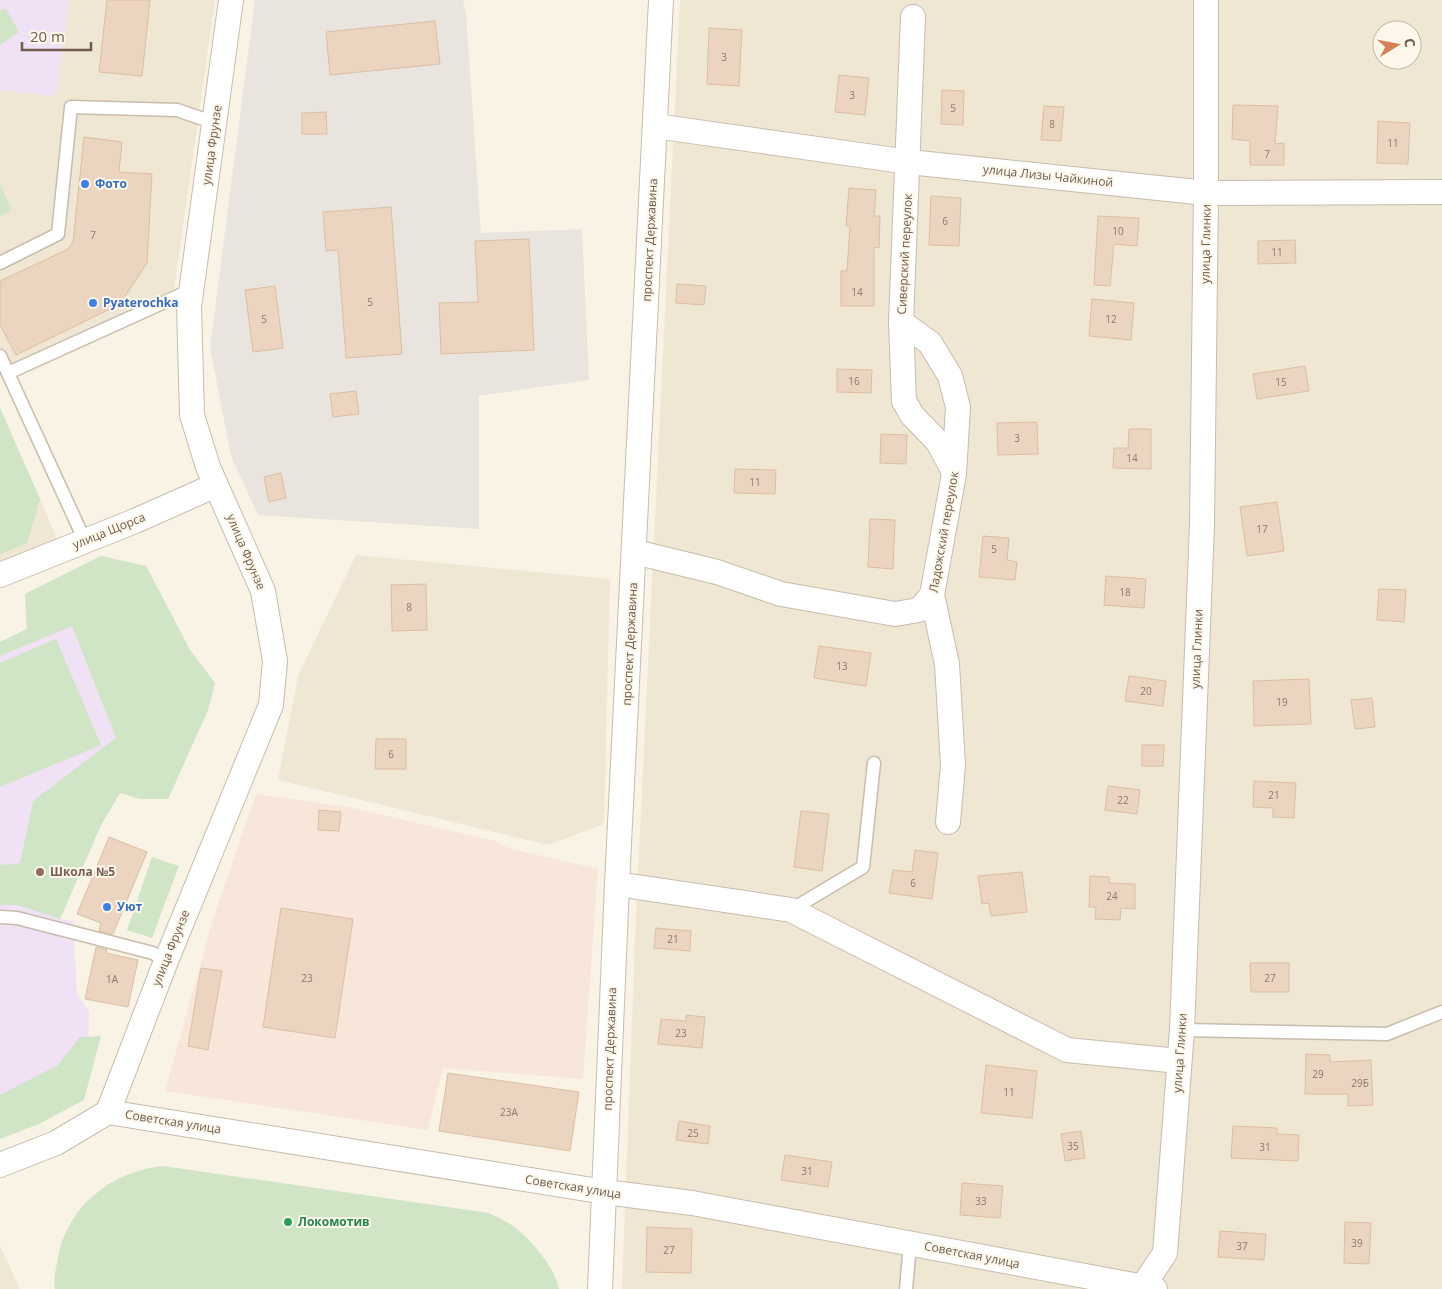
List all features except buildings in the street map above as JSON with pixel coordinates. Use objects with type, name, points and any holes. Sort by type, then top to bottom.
[{"type":"street","name":"улица Фрунзе","points":[[108,1112],[166,961],[271,705],[275,661],[263,590],[208,467],[192,415],[189,307],[231,0]]},
{"type":"street","name":"проспект Державина","points":[[600,1289],[606,1192],[617,884],[661,0]]},
{"type":"street","name":"улица Глинки","points":[[1146,1288],[1165,1253],[1182,1030],[1202,524],[1206,0]]},
{"type":"street","name":"Сиверский переулок","points":[[913,17],[902,322],[904,401],[912,415],[938,442],[954,474]]},
{"type":"street","name":"улица Лизы Чайкиной","points":[[656,126],[909,162],[1206,193],[1442,192]]},
{"type":"street","name":"Ладожский переулок","points":[[902,322],[930,343],[950,376],[958,407],[954,474],[932,595],[947,664],[953,765],[948,822]]},
{"type":"street","name":"улица Щорса","points":[[0,576],[216,485]]},
{"type":"street","points":[[635,552],[717,572],[781,594],[895,614],[918,610],[932,595]]},
{"type":"street","points":[[617,884],[791,910],[1067,1050],[1179,1061]]},
{"type":"street","name":"Советская улица","points":[[0,1165],[56,1142],[108,1112],[606,1192],[692,1203],[1146,1288]]},
{"type":"lane","points":[[0,263],[58,234],[71,106],[177,110],[215,123]]},
{"type":"lane","points":[[8,373],[192,290]]},
{"type":"lane","points":[[0,356],[85,541]]},
{"type":"lane","points":[[791,910],[863,867],[874,764]]},
{"type":"lane","points":[[0,917],[17,918],[153,953],[166,961]]},
{"type":"lane","points":[[1182,1030],[1387,1034],[1442,1012]]},
{"type":"lane","points":[[906,1289],[910,1244]]},
{"type":"shaded area","points":[[0,0],[215,0],[174,289],[0,373]]},
{"type":"shaded area","points":[[0,0],[69,0],[56,96],[0,90]]},
{"type":"shaded area","points":[[255,0],[463,0],[466,13],[481,233],[582,229],[589,380],[479,396],[479,529],[258,515],[231,456],[210,347]]},
{"type":"shaded area","points":[[680,0],[1442,0],[1442,1289],[622,1289],[636,914]]},
{"type":"shaded area","points":[[0,408],[58,541],[0,567]]},
{"type":"shaded area","points":[[356,555],[610,579],[604,824],[548,845],[278,780],[298,676]]},
{"type":"shaded area","name":"Школа №5","points":[[101,556],[146,566],[190,650],[215,683],[208,710],[168,799],[140,799],[120,793],[101,825],[60,919],[73,921],[77,995],[89,1012],[88,1081],[0,1121],[0,642],[27,629],[25,594]]},
{"type":"shaded area","points":[[256,794],[348,807],[495,841],[508,848],[598,869],[583,1079],[443,1068],[428,1130],[165,1091],[214,916]]},
{"type":"shaded area","points":[[0,1246],[20,1289],[0,1289]]},
{"type":"green space","points":[[6,9],[19,32],[0,45],[0,10]]},
{"type":"green space","points":[[0,185],[12,210],[0,216]]},
{"type":"green space","points":[[0,408],[40,499],[27,543],[0,554]]},
{"type":"green space","points":[[101,556],[146,566],[190,650],[215,683],[208,710],[168,799],[140,799],[120,793],[101,825],[60,919],[18,905],[0,905],[0,865],[20,863],[33,801],[116,738],[72,626],[0,656],[0,642],[27,629],[25,594]]},
{"type":"green space","points":[[56,639],[101,745],[0,787],[0,663]]},
{"type":"green space","points":[[152,857],[179,866],[152,938],[127,930]]},
{"type":"green space","points":[[101,1036],[84,1100],[39,1124],[0,1139],[0,1095],[58,1065],[80,1037]]},
{"type":"green space","name":"Локомотив","points":[[163,1166],[489,1213],[507,1222],[530,1241],[548,1264],[559,1289],[55,1289],[55,1274],[63,1239],[71,1222],[82,1207],[95,1194],[126,1175],[144,1169]]},
{"type":"place","name":"Фото","points":[[85,184]]},
{"type":"place","name":"Pyaterochka","points":[[93,303]]},
{"type":"place","name":"Школа №5","points":[[40,872]]},
{"type":"place","name":"Уют","points":[[107,907]]},
{"type":"place","name":"Локомотив","points":[[288,1222]]}]
